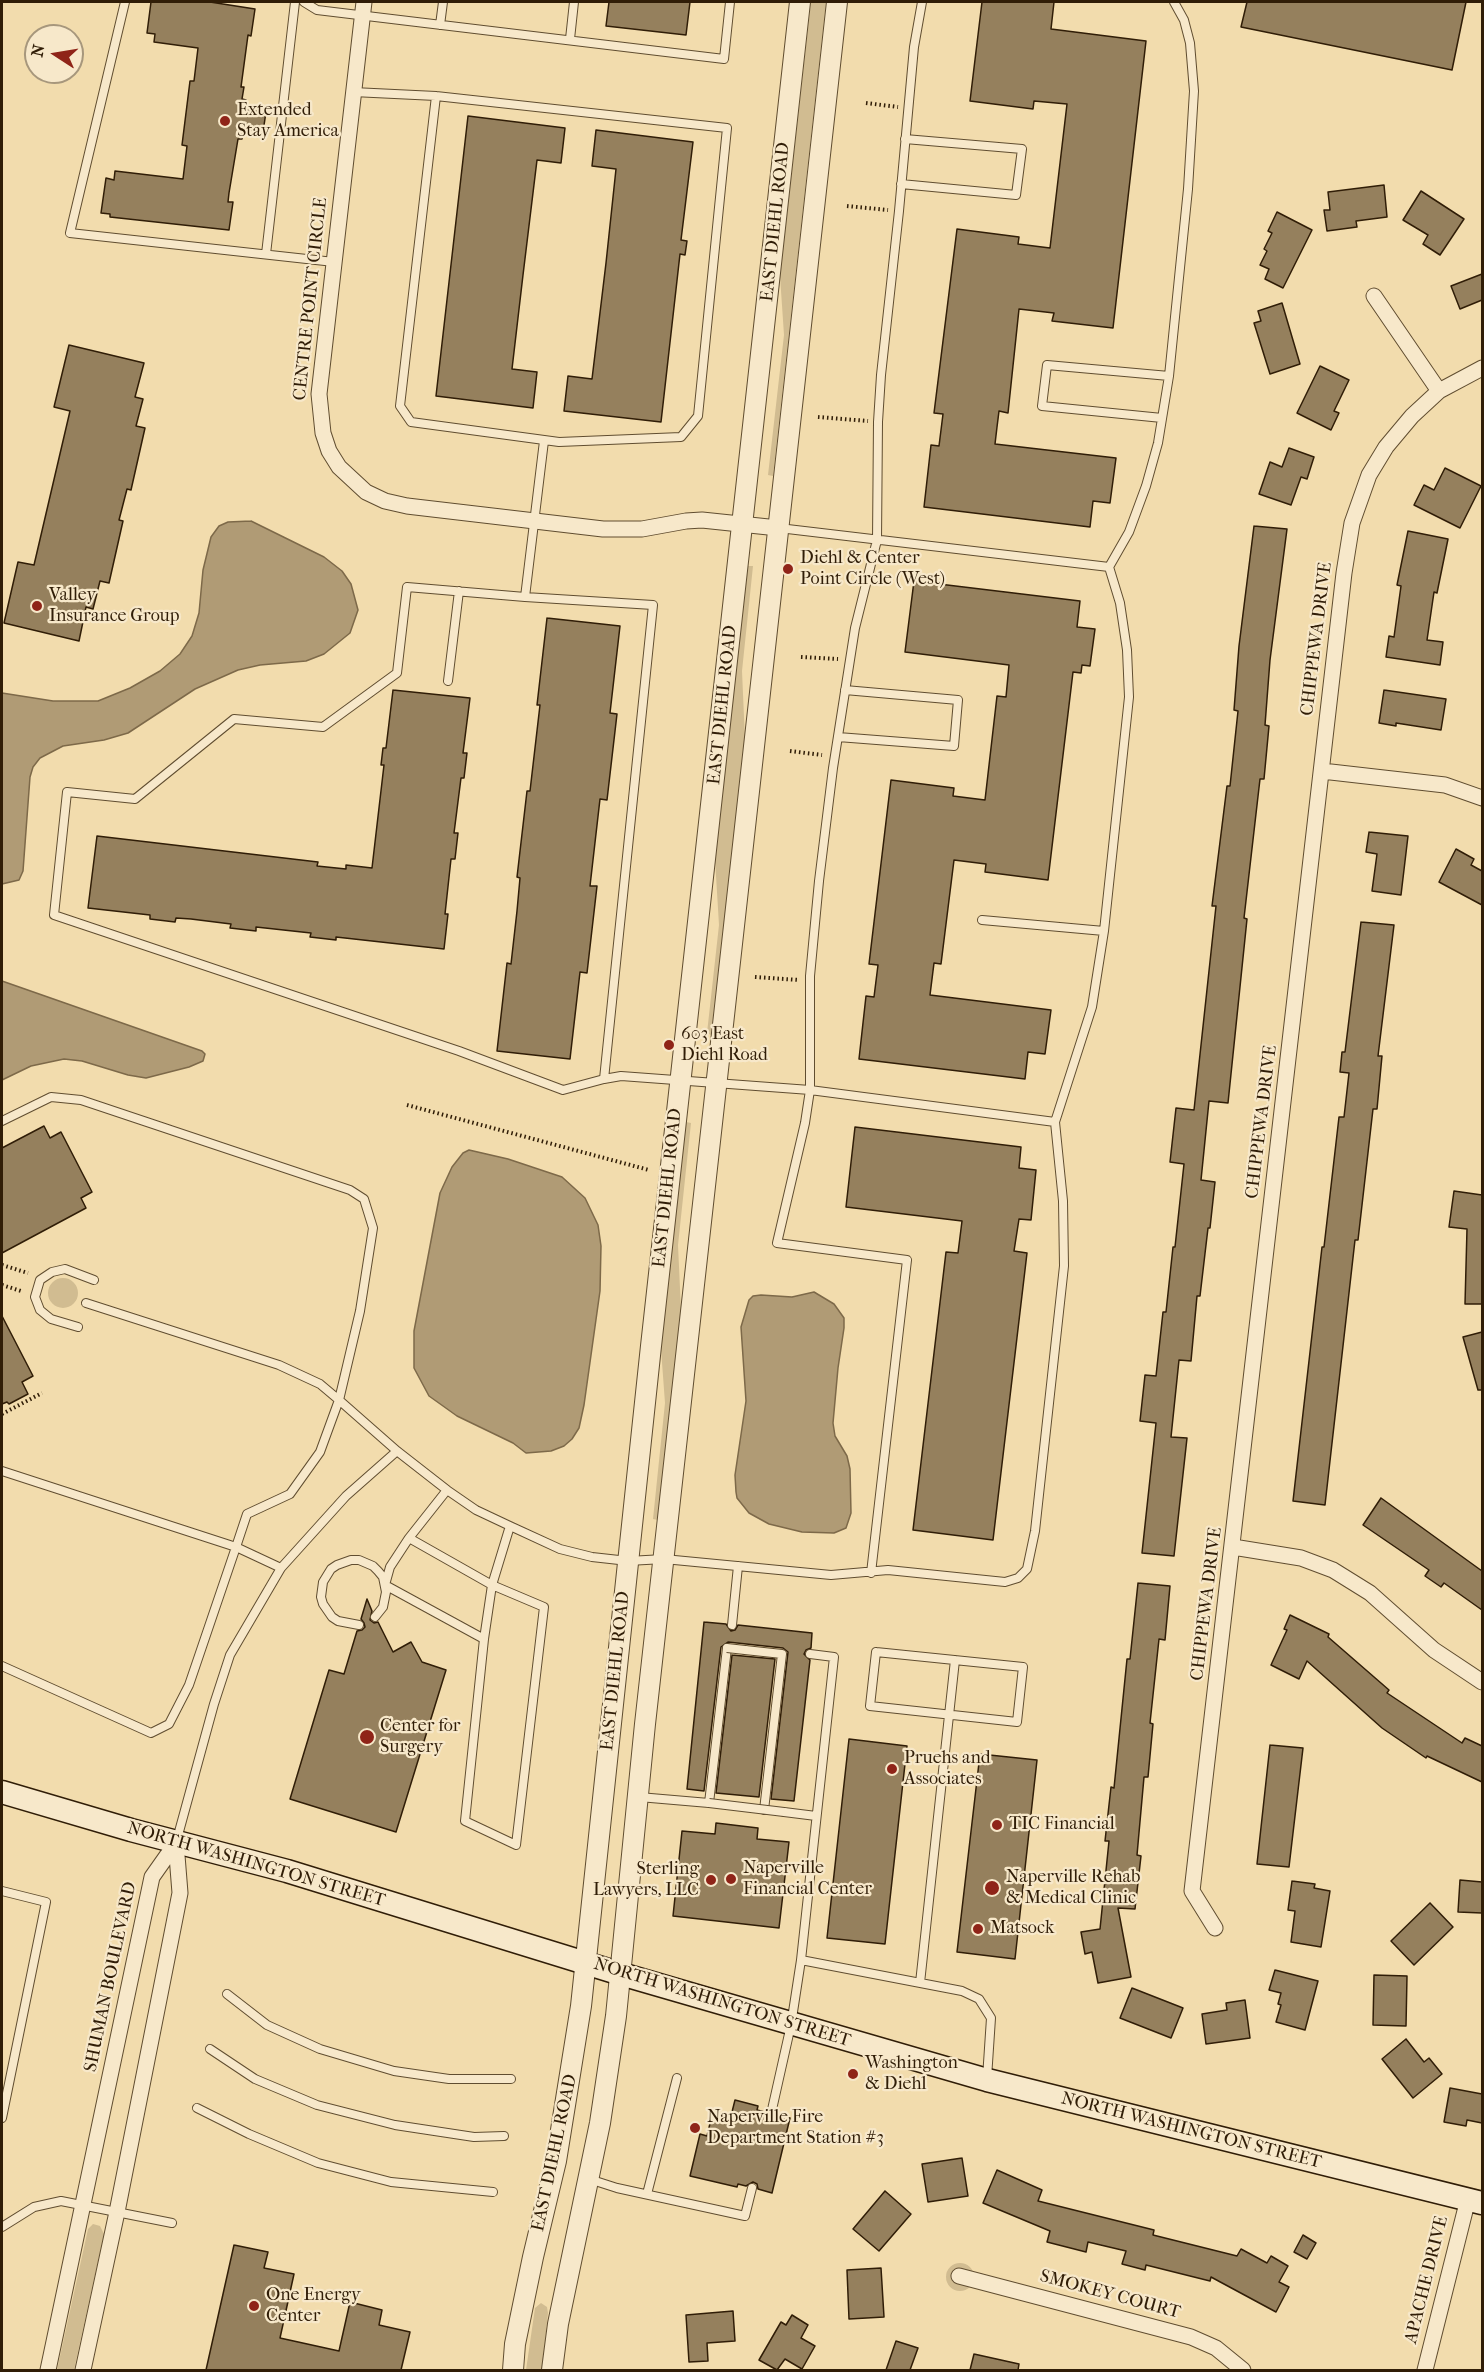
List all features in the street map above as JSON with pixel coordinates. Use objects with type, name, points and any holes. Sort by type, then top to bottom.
[{"type":"main road","name":"NORTH WASHINGTON STREET","points":[[2,1792],[176,1843],[298,1874],[791,2025],[987,2080],[1475,2201]]},
{"type":"street","name":"EAST DIEHL ROAD","points":[[513,2370],[515,2344],[558,2150],[581,2007],[680,1081],[800,2]]},
{"type":"street","name":"EAST DIEHL ROAD","points":[[552,2370],[558,2324],[590,2179],[612,2052],[637,1797],[837,2]]},
{"type":"street","name":"CENTRE POINT CIRCLE","points":[[363,8],[319,404],[322,433],[339,467],[366,492],[395,504],[629,530],[658,527],[686,520],[778,528]]},
{"type":"street","points":[[1374,296],[1439,391]]},
{"type":"street","name":"CHIPPEWA DRIVE","points":[[1215,1928],[1192,1891],[1344,573],[1352,523],[1369,475],[1386,447],[1415,413],[1439,391],[1482,368]]},
{"type":"street","points":[[1322,771],[1445,785],[1482,798]]},
{"type":"street","points":[[1233,1547],[1311,1561],[1348,1578],[1370,1593],[1434,1650],[1482,1682]]},
{"type":"street","points":[[83,2370],[117,2212],[180,1893],[176,1843]]},
{"type":"street","name":"SHUMAN BOULEVARD","points":[[48,2370],[152,1877],[176,1843]]},
{"type":"street","name":"APACHE DRIVE","points":[[1425,2370],[1475,2201]]},
{"type":"street","name":"SMOKEY COURT","points":[[959,2276],[1191,2337],[1216,2348],[1243,2370]]},
{"type":"lane","points":[[125,2],[70,233],[334,262]]},
{"type":"lane","points":[[266,254],[295,2]]},
{"type":"lane","points":[[304,2],[317,9],[363,8],[440,25],[724,59],[730,2]]},
{"type":"lane","points":[[440,25],[443,2]]},
{"type":"lane","points":[[570,39],[574,2]]},
{"type":"lane","points":[[871,1573],[907,1260],[777,1243],[805,1123],[810,1090],[810,976],[819,881],[855,628],[877,540],[880,386],[914,47],[922,2]]},
{"type":"lane","points":[[86,1303],[286,1368],[320,1384],[397,1451],[476,1510],[560,1549],[592,1557],[628,1561],[664,1558],[831,1575],[888,1570],[1005,1582],[1018,1578],[1027,1569],[1035,1531],[1064,1266],[1063,1201],[1055,1122],[1092,1007],[1104,931],[1129,697],[1127,650],[1120,603],[1109,567],[1129,532],[1146,486],[1162,418],[1169,376],[1188,189],[1194,91],[1190,44],[1184,20],[1174,2]]},
{"type":"lane","points":[[354,92],[436,96],[728,128],[698,416],[681,437],[558,442],[411,422],[400,406],[436,96]]},
{"type":"lane","points":[[901,184],[1016,195],[1022,149],[905,139]]},
{"type":"lane","points":[[1162,418],[1042,406],[1047,365],[1169,376]]},
{"type":"lane","points":[[525,597],[544,441]]},
{"type":"lane","points":[[778,528],[1109,567]]},
{"type":"lane","points":[[604,1079],[653,605],[407,587],[397,673],[323,727],[234,719],[135,799],[67,792],[54,915],[459,1051],[563,1090],[621,1076],[717,1082],[810,1090],[1055,1122]]},
{"type":"lane","points":[[448,681],[459,591]]},
{"type":"lane","points":[[838,737],[954,746],[958,700],[845,690]]},
{"type":"lane","points":[[982,920],[1104,931]]},
{"type":"lane","points":[[2,1121],[51,1096],[81,1100],[350,1190],[364,1199],[373,1228],[360,1311],[339,1400],[320,1452],[290,1494],[247,1514],[189,1685],[169,1724],[152,1734],[2,1665]]},
{"type":"lane","points":[[78,1327],[51,1318],[40,1310],[35,1297],[40,1280],[52,1272],[65,1269],[94,1280]]},
{"type":"lane","points":[[176,1843],[214,1704],[230,1655],[281,1568],[346,1496],[397,1451]]},
{"type":"lane","points":[[2,1471],[236,1547],[281,1568]]},
{"type":"lane","points":[[375,1617],[386,1600],[386,1585],[390,1567],[409,1538],[447,1490]]},
{"type":"lane","points":[[409,1538],[492,1585],[544,1607],[516,1845],[465,1821],[484,1639],[492,1585],[510,1526]]},
{"type":"lane","points":[[359,1625],[338,1622],[327,1611],[321,1597],[326,1575],[344,1561],[359,1560],[373,1566],[383,1577],[386,1585],[484,1639]]},
{"type":"lane","points":[[732,1625],[738,1566]]},
{"type":"lane","points":[[709,1803],[727,1648],[782,1654],[764,1810]]},
{"type":"lane","points":[[876,1652],[955,1660],[1023,1667],[1017,1722],[870,1706],[876,1652]]},
{"type":"lane","points":[[771,2114],[791,2025],[801,1960],[834,1657],[810,1654]]},
{"type":"lane","points":[[920,1983],[955,1660]]},
{"type":"lane","points":[[637,1797],[816,1816]]},
{"type":"lane","points":[[2,1892],[46,1902],[2,2118]]},
{"type":"lane","points":[[801,1960],[962,1991],[980,1999],[991,2018],[987,2080]]},
{"type":"lane","points":[[227,1994],[267,2025],[320,2049],[394,2071],[449,2079],[511,2079]]},
{"type":"lane","points":[[210,2049],[255,2079],[317,2105],[395,2125],[474,2137],[504,2136]]},
{"type":"lane","points":[[647,2194],[677,2078]]},
{"type":"lane","points":[[197,2108],[249,2134],[318,2163],[392,2182],[493,2192]]},
{"type":"lane","points":[[590,2179],[745,2216],[752,2188]]},
{"type":"lane","points":[[2,2227],[34,2207],[61,2201],[172,2223]]},
{"type":"path","points":[[866,103],[900,107]]},
{"type":"path","points":[[848,206],[888,210]]},
{"type":"path","points":[[818,417],[868,421]]},
{"type":"path","points":[[801,657],[838,659]]},
{"type":"path","points":[[790,752],[826,756]]},
{"type":"path","points":[[755,977],[803,980]]},
{"type":"path","points":[[407,1105],[649,1170]]},
{"type":"path","points":[[2,1264],[28,1273]]},
{"type":"path","points":[[2,1285],[21,1291]]},
{"type":"path","points":[[2,1414],[42,1393]]},
{"type":"shaded area","points":[[811,2],[826,2],[773,476],[768,475],[784,335],[780,276]]},
{"type":"shaded area","points":[[251,521],[324,557],[342,571],[351,584],[358,610],[350,633],[324,654],[306,661],[260,665],[238,670],[195,689],[128,733],[104,740],[63,746],[40,758],[33,767],[30,777],[23,871],[19,880],[2,884],[2,693],[53,701],[98,701],[130,688],[160,671],[180,654],[192,636],[199,613],[203,570],[211,537],[219,526],[228,522]]},
{"type":"shaded area","points":[[748,566],[753,566],[742,671],[745,740],[711,1035],[707,1033],[719,925],[715,859]]},
{"type":"shaded area","points":[[2,981],[202,1051],[205,1054],[203,1061],[146,1078],[82,1061],[64,1059],[31,1066],[2,1080]]},
{"type":"shaded area","points":[[686,1122],[691,1123],[678,1245],[681,1310],[658,1520],[653,1519],[665,1403],[661,1349]]},
{"type":"shaded area","points":[[469,1150],[508,1159],[562,1177],[585,1198],[598,1225],[601,1246],[600,1291],[584,1405],[579,1428],[572,1439],[564,1446],[551,1451],[526,1453],[513,1443],[457,1416],[429,1396],[414,1368],[414,1331],[440,1193],[452,1167],[463,1153]]},
{"type":"shaded area","points":[[63,1278],[74,1282],[78,1293],[74,1304],[63,1308],[52,1304],[48,1293],[52,1282]]},
{"type":"shaded area","points":[[814,1292],[834,1304],[844,1318],[833,1423],[835,1436],[847,1456],[850,1469],[851,1513],[846,1528],[834,1533],[802,1532],[769,1524],[749,1513],[737,1498],[736,1492],[735,1475],[746,1401],[741,1327],[749,1300],[753,1296],[761,1295],[792,1297]]},
{"type":"shaded area","points":[[93,2224],[100,2226],[104,2234],[74,2370],[57,2370],[88,2229]]},
{"type":"shaded area","points":[[960,2263],[970,2267],[974,2277],[970,2287],[960,2291],[950,2287],[946,2277],[950,2267]]},
{"type":"shaded area","points":[[541,2303],[547,2307],[548,2313],[542,2370],[526,2370],[535,2308]]},
{"type":"building","name":"Extended Stay America","points":[[151,2],[210,2],[255,9],[251,36],[248,35],[241,87],[244,87],[242,99],[246,100],[245,110],[266,112],[263,132],[243,129],[242,139],[238,139],[228,202],[233,202],[229,230],[110,217],[110,214],[101,213],[106,178],[114,180],[115,171],[183,179],[187,146],[182,145],[190,81],[194,81],[198,48],[154,42],[155,34],[147,33]]},
{"type":"building","points":[[609,2],[690,2],[686,35],[606,26]]},
{"type":"building","points":[[982,2],[1054,2],[1051,29],[1146,41],[1113,328],[1052,321],[1054,313],[1019,309],[1008,413],[999,411],[995,444],[1116,458],[1110,503],[1093,501],[1090,527],[924,507],[931,445],[939,446],[943,414],[934,413],[957,229],[1019,237],[1018,244],[1050,248],[1067,104],[1034,101],[1033,109],[970,101]]},
{"type":"building","points":[[1247,2],[1466,2],[1452,70],[1241,27]]},
{"type":"building","points":[[468,116],[565,128],[561,163],[537,160],[512,369],[537,372],[533,408],[436,396]]},
{"type":"building","points":[[596,130],[693,142],[681,240],[687,241],[685,255],[680,254],[661,422],[564,411],[568,376],[592,379],[606,263],[616,169],[592,166]]},
{"type":"building","points":[[1384,185],[1387,217],[1356,221],[1357,227],[1327,231],[1324,210],[1330,210],[1328,192]]},
{"type":"building","points":[[1421,191],[1464,219],[1440,255],[1423,244],[1428,235],[1403,220]]},
{"type":"building","points":[[1277,212],[1312,230],[1283,288],[1265,279],[1269,269],[1260,265],[1267,251],[1264,249],[1272,233],[1268,231]]},
{"type":"building","points":[[1482,274],[1482,300],[1460,309],[1451,286]]},
{"type":"building","points":[[1282,303],[1300,364],[1270,374],[1254,323],[1261,321],[1258,311]]},
{"type":"building","points":[[69,345],[144,363],[135,397],[143,399],[136,426],[145,428],[131,490],[127,489],[119,520],[123,521],[109,583],[100,581],[93,609],[86,607],[79,641],[4,623],[18,562],[34,565],[70,411],[54,407]]},
{"type":"building","points":[[1320,366],[1349,380],[1334,411],[1339,413],[1331,430],[1297,413]]},
{"type":"building","points":[[1289,448],[1314,457],[1307,479],[1301,477],[1291,505],[1259,494],[1270,462],[1282,467]]},
{"type":"building","points":[[1445,468],[1481,486],[1460,528],[1414,505],[1424,485],[1434,490]]},
{"type":"building","points":[[1254,526],[1287,529],[1270,660],[1265,725],[1269,726],[1264,779],[1260,779],[1244,918],[1247,919],[1228,1103],[1209,1101],[1201,1180],[1215,1182],[1210,1228],[1208,1228],[1200,1296],[1197,1296],[1191,1361],[1179,1360],[1171,1437],[1187,1438],[1174,1556],[1142,1553],[1156,1423],[1140,1421],[1145,1375],[1156,1376],[1163,1312],[1166,1312],[1173,1247],[1175,1247],[1184,1164],[1170,1162],[1176,1108],[1194,1110],[1216,906],[1212,906],[1227,786],[1230,786],[1238,711],[1234,710],[1239,646]]},
{"type":"building","points":[[1408,531],[1448,539],[1437,593],[1434,592],[1427,640],[1443,642],[1440,665],[1386,657],[1389,636],[1394,637],[1401,586],[1397,585]]},
{"type":"building","points":[[914,581],[1080,601],[1077,627],[1095,629],[1090,666],[1082,665],[1081,673],[1073,672],[1048,880],[985,872],[986,864],[954,860],[941,964],[934,963],[930,995],[1051,1010],[1045,1054],[1028,1052],[1025,1079],[859,1059],[866,996],[874,997],[878,965],[869,964],[891,780],[954,788],[953,796],[985,800],[997,696],[1006,697],[1009,665],[905,652]]},
{"type":"building","points":[[547,618],[620,626],[610,713],[617,714],[607,800],[600,799],[590,886],[597,886],[587,973],[580,972],[570,1059],[497,1051],[507,963],[511,964],[520,878],[517,877],[540,705],[537,705]]},
{"type":"building","points":[[393,690],[470,698],[463,753],[467,753],[464,778],[461,778],[454,833],[458,833],[455,859],[451,859],[444,949],[336,937],[336,940],[310,937],[311,933],[256,927],[256,931],[230,928],[231,924],[191,919],[176,918],[175,922],[150,919],[150,915],[88,908],[97,836],[318,862],[317,866],[346,869],[346,865],[372,868],[384,765],[381,765],[383,748],[386,748]]},
{"type":"building","points":[[1384,690],[1446,699],[1441,730],[1396,723],[1396,726],[1379,723]]},
{"type":"building","points":[[1369,832],[1408,836],[1401,895],[1372,891],[1377,854],[1366,852]]},
{"type":"building","points":[[1456,849],[1474,859],[1471,865],[1482,871],[1482,905],[1439,882]]},
{"type":"building","points":[[1361,922],[1394,925],[1378,1056],[1382,1056],[1377,1109],[1373,1109],[1358,1240],[1355,1240],[1325,1505],[1293,1501],[1339,1117],[1344,1117],[1349,1073],[1340,1072],[1342,1052],[1345,1052]]},
{"type":"building","points":[[44,1126],[50,1138],[61,1132],[92,1192],[81,1198],[86,1208],[2,1253],[2,1148]]},
{"type":"building","points":[[855,1127],[1021,1147],[1019,1168],[1036,1170],[1031,1220],[1019,1219],[1014,1251],[1027,1253],[993,1540],[913,1530],[946,1252],[958,1253],[962,1221],[846,1207]]},
{"type":"building","points":[[1454,1191],[1482,1195],[1482,1304],[1465,1304],[1467,1229],[1449,1227]]},
{"type":"building","points":[[2,1316],[33,1376],[22,1382],[28,1394],[9,1404],[7,1402],[2,1404]]},
{"type":"building","points":[[1482,1332],[1482,1390],[1478,1390],[1463,1337]]},
{"type":"building","points":[[1381,1498],[1482,1571],[1482,1610],[1444,1583],[1441,1587],[1425,1576],[1429,1570],[1363,1525]]},
{"type":"building","points":[[1138,1583],[1170,1586],[1165,1640],[1159,1639],[1150,1723],[1153,1724],[1148,1777],[1144,1777],[1137,1855],[1141,1856],[1135,1909],[1118,1908],[1131,1977],[1098,1983],[1092,1952],[1085,1954],[1081,1932],[1100,1929],[1109,1841],[1105,1841],[1111,1787],[1114,1788],[1127,1659],[1130,1659]]},
{"type":"building","name":"Center for Surgery","points":[[367,1599],[372,1611],[370,1620],[374,1623],[378,1622],[393,1652],[411,1642],[422,1662],[446,1670],[396,1832],[290,1799],[329,1670],[344,1674],[357,1631],[365,1627],[361,1619]]},
{"type":"building","points":[[1290,1615],[1329,1634],[1328,1637],[1389,1690],[1387,1693],[1462,1743],[1465,1738],[1482,1746],[1482,1782],[1427,1756],[1426,1758],[1382,1728],[1307,1661],[1299,1679],[1271,1665],[1287,1630],[1284,1629]]},
{"type":"building","points":[[704,1622],[726,1624],[731,1631],[735,1630],[738,1625],[812,1633],[811,1648],[804,1654],[810,1660],[794,1801],[771,1799],[788,1652],[783,1648],[728,1642],[721,1647],[704,1791],[687,1789]]},
{"type":"building","points":[[732,1655],[775,1659],[759,1797],[716,1793]]},
{"type":"building","points":[[849,1739],[907,1746],[885,1944],[827,1938]]},
{"type":"building","points":[[1270,1745],[1303,1748],[1289,1867],[1257,1864]]},
{"type":"building","points":[[980,1754],[1037,1760],[1015,1959],[957,1952]]},
{"type":"building","name":"Naperville Financial Center","points":[[716,1823],[758,1828],[757,1839],[789,1842],[779,1928],[673,1916],[682,1831],[715,1834]]},
{"type":"building","points":[[1460,1880],[1482,1882],[1482,1913],[1458,1912]]},
{"type":"building","points":[[1292,1881],[1315,1884],[1314,1888],[1330,1891],[1321,1947],[1291,1942],[1295,1911],[1288,1910]]},
{"type":"building","points":[[1430,1903],[1453,1927],[1414,1965],[1391,1941]]},
{"type":"building","points":[[1275,1970],[1318,1981],[1305,2030],[1276,2022],[1281,2005],[1278,2004],[1281,1993],[1269,1990]]},
{"type":"building","points":[[1374,1975],[1407,1976],[1406,2026],[1373,2025]]},
{"type":"building","points":[[1132,1988],[1183,2008],[1171,2038],[1120,2018]]},
{"type":"building","points":[[1245,2000],[1250,2038],[1206,2044],[1202,2014],[1227,2010],[1226,2003]]},
{"type":"building","points":[[1406,2039],[1424,2062],[1429,2058],[1442,2074],[1413,2098],[1382,2059]]},
{"type":"building","points":[[1450,2088],[1482,2094],[1482,2123],[1467,2120],[1466,2126],[1444,2122]]},
{"type":"building","points":[[735,2100],[758,2106],[757,2110],[765,2112],[769,2120],[777,2115],[790,2118],[772,2193],[758,2189],[757,2184],[753,2182],[746,2186],[738,2184],[737,2187],[690,2176],[700,2134],[707,2136],[712,2115],[730,2120]]},
{"type":"building","points":[[962,2158],[968,2196],[928,2202],[922,2164]]},
{"type":"building","points":[[997,2170],[1042,2190],[1038,2201],[1154,2230],[1153,2235],[1237,2256],[1241,2249],[1267,2263],[1271,2256],[1288,2266],[1279,2282],[1289,2287],[1276,2312],[1211,2277],[1210,2281],[1146,2265],[1145,2270],[1122,2264],[1126,2251],[1088,2242],[1086,2252],[1047,2242],[1050,2231],[983,2203]]},
{"type":"building","points":[[885,2191],[911,2214],[879,2251],[853,2229]]},
{"type":"building","points":[[1303,2235],[1316,2243],[1307,2259],[1294,2252]]},
{"type":"building","name":"One Energy Center","points":[[234,2245],[268,2252],[264,2268],[294,2274],[280,2338],[339,2351],[350,2302],[382,2310],[379,2325],[410,2332],[401,2370],[206,2370]]},
{"type":"building","points":[[881,2268],[884,2317],[849,2319],[847,2270]]},
{"type":"building","points":[[733,2311],[735,2341],[707,2343],[708,2361],[689,2362],[686,2315]]},
{"type":"building","points":[[792,2315],[808,2325],[801,2338],[815,2346],[802,2369],[785,2359],[777,2370],[759,2360],[781,2322],[786,2325]]},
{"type":"building","points":[[896,2341],[918,2348],[910,2370],[886,2370]]},
{"type":"building","points":[[974,2354],[1019,2364],[1018,2370],[970,2370]]},
{"type":"place","name":"Extended Stay America","points":[[225,121]]},
{"type":"place","name":"Diehl & Center Point Circle (West)","points":[[788,569]]},
{"type":"place","name":"Valley Insurance Group","points":[[37,606]]},
{"type":"place","name":"603 East Diehl Road","points":[[669,1045]]},
{"type":"place","name":"Center for Surgery","points":[[367,1737]]},
{"type":"place","name":"Pruehs and Associates","points":[[892,1769]]},
{"type":"place","name":"TIC Financial","points":[[997,1825]]},
{"type":"place","name":"Naperville Financial Center","points":[[731,1879]]},
{"type":"place","name":"Sterling Lawyers, LLC","points":[[711,1880]]},
{"type":"place","name":"Naperville Rehab & Medical Clinic","points":[[992,1888]]},
{"type":"place","name":"Matsock","points":[[978,1929]]},
{"type":"place","name":"Washington & Diehl","points":[[853,2074]]},
{"type":"place","name":"Naperville Fire Department Station #3","points":[[695,2128]]},
{"type":"place","name":"One Energy Center","points":[[254,2306]]}]
